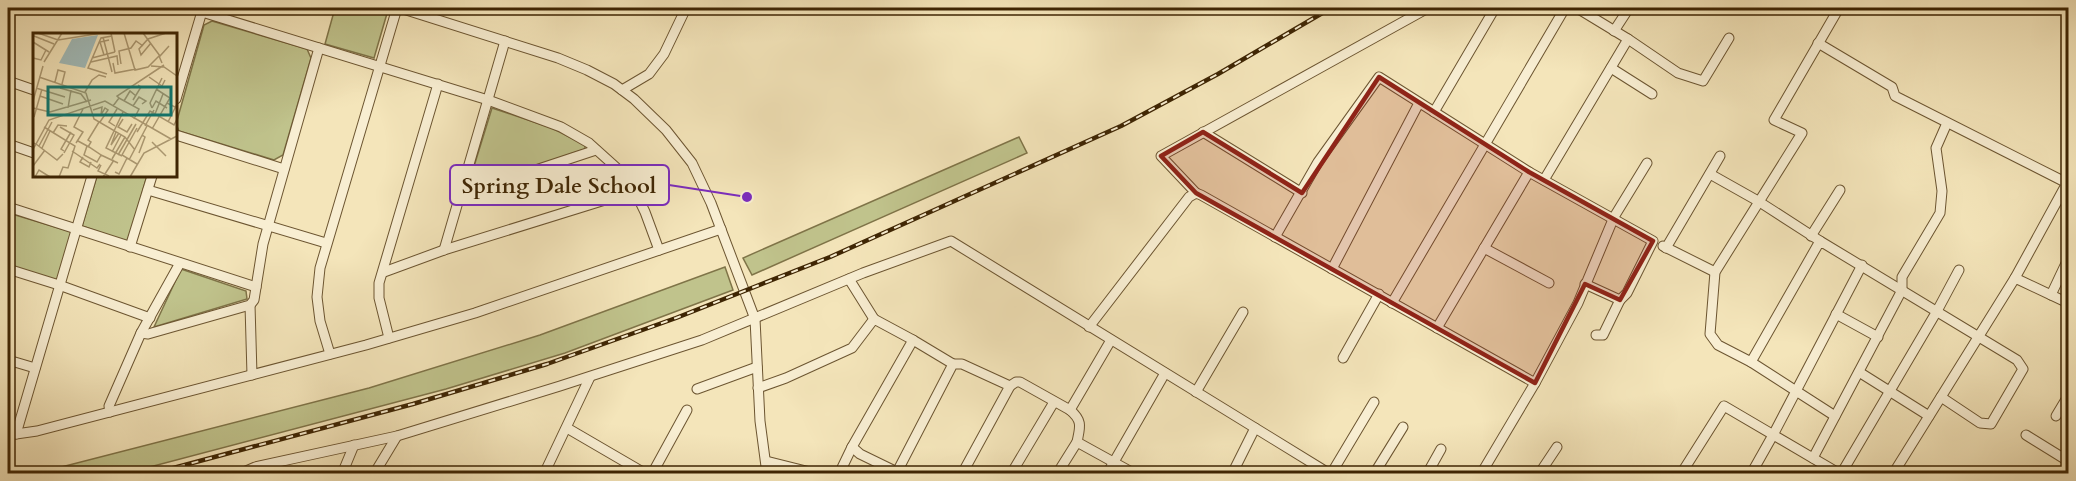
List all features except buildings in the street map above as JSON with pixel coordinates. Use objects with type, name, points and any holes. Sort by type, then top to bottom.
[{"type":"street","points":[[330,354],[320,321],[317,297],[320,268],[398,8],[558,57],[587,69],[634,99],[666,130],[692,163],[711,203],[755,319],[760,421],[767,474]]},
{"type":"street","points":[[622,90],[649,74],[664,54],[686,8]]},
{"type":"street","points":[[1428,8],[1161,156],[1196,193],[1535,383]]},
{"type":"street","points":[[1434,112],[1495,8]]},
{"type":"street","points":[[1392,303],[1565,8]]},
{"type":"street","points":[[1577,8],[1678,73],[1703,81],[1729,38]]},
{"type":"street","points":[[1614,31],[1629,8]]},
{"type":"street","points":[[1835,416],[1751,362],[1718,345],[1710,334],[1715,272],[1802,133],[1774,120],[1839,8]]},
{"type":"street","points":[[177,96],[202,10],[488,100],[561,127],[596,150],[629,179],[645,212],[659,250]]},
{"type":"street","points":[[1544,180],[1628,39]]},
{"type":"street","points":[[444,250],[505,41]]},
{"type":"street","points":[[1818,43],[1892,87],[1895,96],[2068,184],[2015,278],[1893,474]]},
{"type":"street","points":[[141,333],[148,334],[250,305],[254,300],[268,226],[319,48]]},
{"type":"street","points":[[1611,68],[1652,94]]},
{"type":"street","points":[[1275,237],[1318,162],[1379,77],[1529,172],[1614,217],[1666,248],[1715,272]]},
{"type":"street","points":[[8,81],[33,90]]},
{"type":"street","points":[[389,338],[379,298],[379,283],[438,84]]},
{"type":"street","points":[[1332,269],[1419,103]]},
{"type":"street","points":[[1813,458],[1902,290],[1902,277],[1940,213],[1942,191],[1936,148],[1947,123]]},
{"type":"street","points":[[1203,132],[1302,193]]},
{"type":"street","points":[[177,135],[284,169]]},
{"type":"street","points":[[8,144],[33,153]]},
{"type":"street","points":[[460,195],[596,150]]},
{"type":"street","points":[[1666,248],[1720,156]]},
{"type":"street","points":[[1481,474],[1535,383],[1578,303],[1614,217],[1647,163]]},
{"type":"street","points":[[1437,328],[1529,172]]},
{"type":"street","points":[[1710,174],[2017,360],[2023,369],[1991,424],[1980,423],[1941,397]]},
{"type":"street","points":[[92,177],[35,368],[12,433],[37,431],[389,338],[475,313],[721,229]]},
{"type":"street","points":[[130,247],[152,177]]},
{"type":"street","points":[[148,190],[326,243]]},
{"type":"street","points":[[384,272],[444,250],[634,190]]},
{"type":"street","points":[[1811,236],[1840,190]]},
{"type":"street","points":[[1089,327],[1189,197],[1196,193]]},
{"type":"street","points":[[8,208],[256,287]]},
{"type":"street","points":[[238,474],[255,467],[397,436],[702,340],[849,279],[951,241],[1331,474],[1374,402]]},
{"type":"street","points":[[1596,335],[1603,335],[1653,241]]},
{"type":"street","points":[[1751,362],[1820,241]]},
{"type":"street","points":[[1484,248],[1549,283]]},
{"type":"street","points":[[2051,295],[2068,259]]},
{"type":"street","points":[[110,412],[109,406],[141,333],[180,263]]},
{"type":"street","points":[[1751,474],[1862,265]]},
{"type":"street","points":[[8,269],[150,318]]},
{"type":"street","points":[[1682,474],[1724,406],[1836,473],[1890,392],[1959,270]]},
{"type":"street","points":[[2015,278],[2068,303]]},
{"type":"street","points":[[849,279],[874,319],[953,364],[962,364],[1010,386]]},
{"type":"street","points":[[1585,284],[1620,300]]},
{"type":"street","points":[[1343,358],[1379,294]]},
{"type":"street","points":[[250,305],[252,375]]},
{"type":"street","points":[[1196,392],[1244,312]]},
{"type":"street","points":[[1836,314],[1878,337]]},
{"type":"street","points":[[758,388],[852,348],[874,319]]},
{"type":"street","points":[[839,474],[913,340]]},
{"type":"street","points":[[1070,410],[1111,340]]},
{"type":"street","points":[[8,360],[35,368]]},
{"type":"street","points":[[852,447],[860,454],[897,472],[953,364]]},
{"type":"street","points":[[697,389],[757,367]]},
{"type":"street","points":[[1859,372],[1929,416]]},
{"type":"street","points":[[1107,474],[1166,374]]},
{"type":"street","points":[[544,474],[590,376]]},
{"type":"street","points":[[962,474],[1010,386],[1016,382],[1020,382],[1070,410],[1080,422],[1077,442],[1056,474]]},
{"type":"street","points":[[2056,416],[2068,398]]},
{"type":"street","points":[[1011,474],[1054,402]]},
{"type":"street","points":[[652,474],[687,410]]},
{"type":"street","points":[[1374,474],[1403,427]]},
{"type":"street","points":[[567,428],[646,474]]},
{"type":"street","points":[[1232,474],[1255,428]]},
{"type":"street","points":[[2026,435],[2068,461]]},
{"type":"street","points":[[374,474],[397,436]]},
{"type":"street","points":[[1077,442],[1135,474]]},
{"type":"street","points":[[342,474],[354,446]]},
{"type":"street","points":[[1539,474],[1557,447]]},
{"type":"street","points":[[1427,474],[1441,449]]},
{"type":"street","points":[[766,461],[818,474]]},
{"type":"highlighted area","points":[[1379,77],[1529,172],[1653,241],[1620,300],[1585,284],[1535,383],[1196,193],[1161,156],[1203,132],[1302,193]]},
{"type":"green space","points":[[335,8],[388,10],[374,58],[325,44]]},
{"type":"green space","points":[[212,21],[307,49],[311,58],[283,155],[274,160],[179,131],[177,120],[204,25]]},
{"type":"green space","points":[[492,108],[552,128],[585,145],[585,149],[467,189]]},
{"type":"green space","points":[[1019,137],[1027,153],[752,275],[743,258]]},
{"type":"green space","points":[[97,177],[147,177],[128,242],[82,226]]},
{"type":"green space","points":[[12,214],[72,232],[57,281],[8,266],[8,229]]},
{"type":"green space","points":[[725,267],[733,290],[565,353],[446,389],[127,473],[38,473],[369,388],[540,335]]},
{"type":"green space","points":[[181,269],[246,291],[247,299],[154,327]]},
{"type":"railway","points":[[151,474],[413,404],[547,364],[676,318],[830,257],[1121,126],[1218,74],[1331,8]]},
{"type":"place","name":"Spring Dale School","points":[[747,197]]}]
